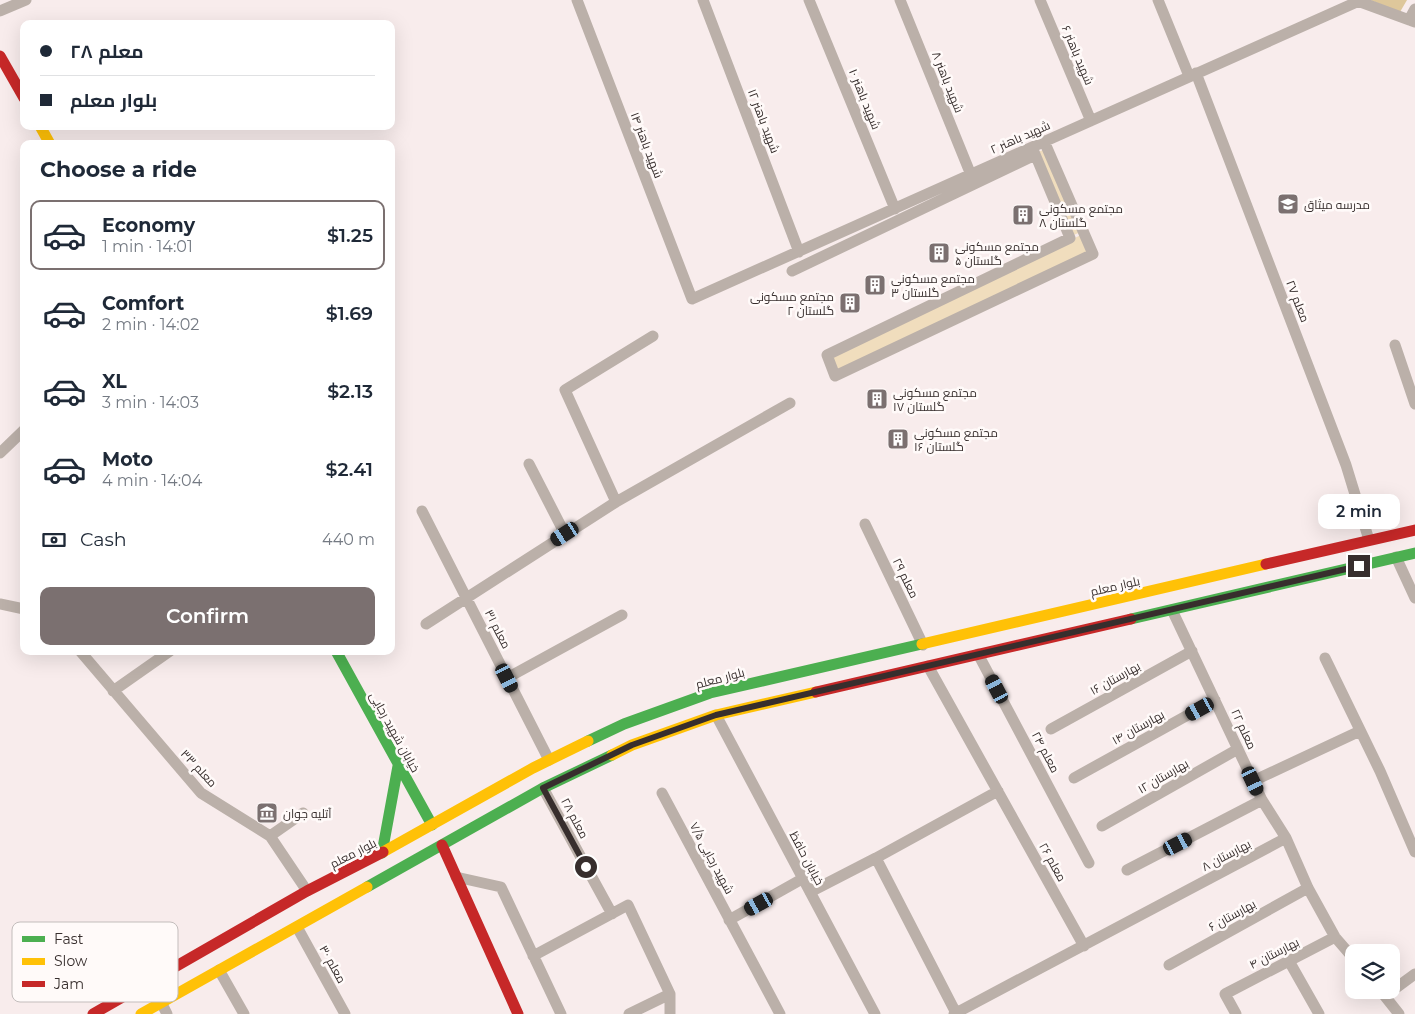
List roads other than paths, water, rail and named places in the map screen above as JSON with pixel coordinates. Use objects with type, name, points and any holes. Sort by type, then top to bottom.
[{"type":"main road","points":[[0,56],[20,91]]},
{"type":"main road","name":"بلوار معلم","points":[[178,965],[307,891],[432,826],[549,760],[624,724],[710,694],[1415,530]]},
{"type":"main road","points":[[178,993],[543,788],[632,745],[716,715],[1415,553]]},
{"type":"main road","points":[[1040,617],[1047,638]]},
{"type":"main road","name":"خیابان شهید رجایی","points":[[338,655],[442,845]]},
{"type":"main road","points":[[382,853],[398,766]]},
{"type":"main road","points":[[442,845],[518,1014]]},
{"type":"main road","name":"بلوار معلم","points":[[92,1014],[113,1002]]},
{"type":"main road","points":[[141,1014],[161,1002]]},
{"type":"street","name":"شهید باهنر ۱۴","points":[[577,0],[692,299]]},
{"type":"street","name":"شهید باهنر ۱۲","points":[[703,0],[799,252]]},
{"type":"street","name":"شهید باهنر ۱۰","points":[[809,0],[895,209]]},
{"type":"street","name":"شهید باهنر ۸","points":[[900,0],[971,175]]},
{"type":"street","name":"شهید باهنر ۶","points":[[1040,0],[1091,121]]},
{"type":"street","name":"معلم ۲۷","points":[[1158,0],[1192,74],[1346,465],[1369,540]]},
{"type":"street","name":"شهید باهنر ۲","points":[[692,299],[971,175],[1033,151],[1044,141],[1357,1]]},
{"type":"street","points":[[1357,1],[1412,21],[1415,9]]},
{"type":"street","points":[[0,11],[19,2]]},
{"type":"street","points":[[1044,141],[1093,254],[835,376],[827,355],[1083,232]]},
{"type":"street","points":[[792,270],[1033,151],[1070,238]]},
{"type":"street","points":[[616,502],[565,390],[653,336]]},
{"type":"street","points":[[1395,345],[1415,404]]},
{"type":"street","points":[[426,624],[616,502],[790,403]]},
{"type":"street","points":[[0,452],[20,434]]},
{"type":"street","points":[[529,464],[565,534]]},
{"type":"street","name":"معلم ۳۱","points":[[422,511],[549,760]]},
{"type":"street","name":"معلم ۲۹","points":[[865,524],[923,645]]},
{"type":"street","points":[[1396,557],[1415,598]]},
{"type":"street","points":[[0,604],[20,608]]},
{"type":"street","name":"معلم ۲۲","points":[[1172,610],[1262,800],[1286,838],[1308,888],[1335,937],[1345,949]]},
{"type":"street","points":[[507,678],[622,614]]},
{"type":"street","name":"بهارستان ۱۶","points":[[1051,729],[1192,651]]},
{"type":"street","name":"معلم ۲۴","points":[[978,654],[1089,863]]},
{"type":"street","name":"معلم ۳۳","points":[[83,655],[201,793],[270,836],[307,891]]},
{"type":"street","points":[[113,691],[164,655]]},
{"type":"street","points":[[1324,658],[1380,771],[1415,852]]},
{"type":"street","name":"معلم ۲۶","points":[[928,666],[1084,946]]},
{"type":"street","name":"بهارستان ۱۴","points":[[1074,778],[1215,700]]},
{"type":"street","name":"خیابان حافظ","points":[[716,715],[875,1014]]},
{"type":"street","points":[[1253,781],[1360,732]]},
{"type":"street","name":"بهارستان ۱۲","points":[[1102,826],[1238,749]]},
{"type":"street","name":"معلم ۲۸","points":[[543,788],[612,914]]},
{"type":"street","points":[[810,892],[998,792]]},
{"type":"street","name":"شهید رجایی ۷/۵","points":[[662,793],[780,1014]]},
{"type":"street","points":[[1127,870],[1262,800]]},
{"type":"street","points":[[270,836],[303,813]]},
{"type":"street","name":"بهارستان ۸","points":[[955,1014],[1286,838]]},
{"type":"street","points":[[876,858],[955,1014]]},
{"type":"street","points":[[456,877],[501,887],[561,1014]]},
{"type":"street","points":[[729,920],[802,879]]},
{"type":"street","name":"بهارستان ۶","points":[[1169,966],[1308,888]]},
{"type":"street","points":[[533,956],[628,905],[670,994],[670,1014]]},
{"type":"street","name":"معلم ۳۰","points":[[297,927],[344,1014]]},
{"type":"street","name":"بهارستان ۴","points":[[1236,1014],[1225,994],[1335,937]]},
{"type":"street","points":[[1289,961],[1319,1014]]},
{"type":"street","points":[[219,970],[244,1014]]},
{"type":"street","points":[[1400,983],[1415,974]]},
{"type":"street","points":[[629,1014],[670,994]]},
{"type":"street","points":[[1387,999],[1399,1014]]},
{"type":"street","points":[[161,1002],[168,1014]]},
{"type":"place","name":"مدرسه میثاق","points":[[1288,204]]},
{"type":"place","name":"مجتمع مسکونی گلستان ۸","points":[[1023,215]]},
{"type":"place","name":"مجتمع مسکونی گلستان ۵","points":[[939,253]]},
{"type":"place","name":"مجتمع مسکونی گلستان ۳","points":[[875,285]]},
{"type":"place","name":"مجتمع مسکونی گلستان ۲","points":[[850,303]]},
{"type":"place","name":"مجتمع مسکونی گلستان ۱۷","points":[[877,399]]},
{"type":"place","name":"مجتمع مسکونی گلستان ۱۶","points":[[898,439]]},
{"type":"place","name":"آتلیه جوان","points":[[267,813]]}]
